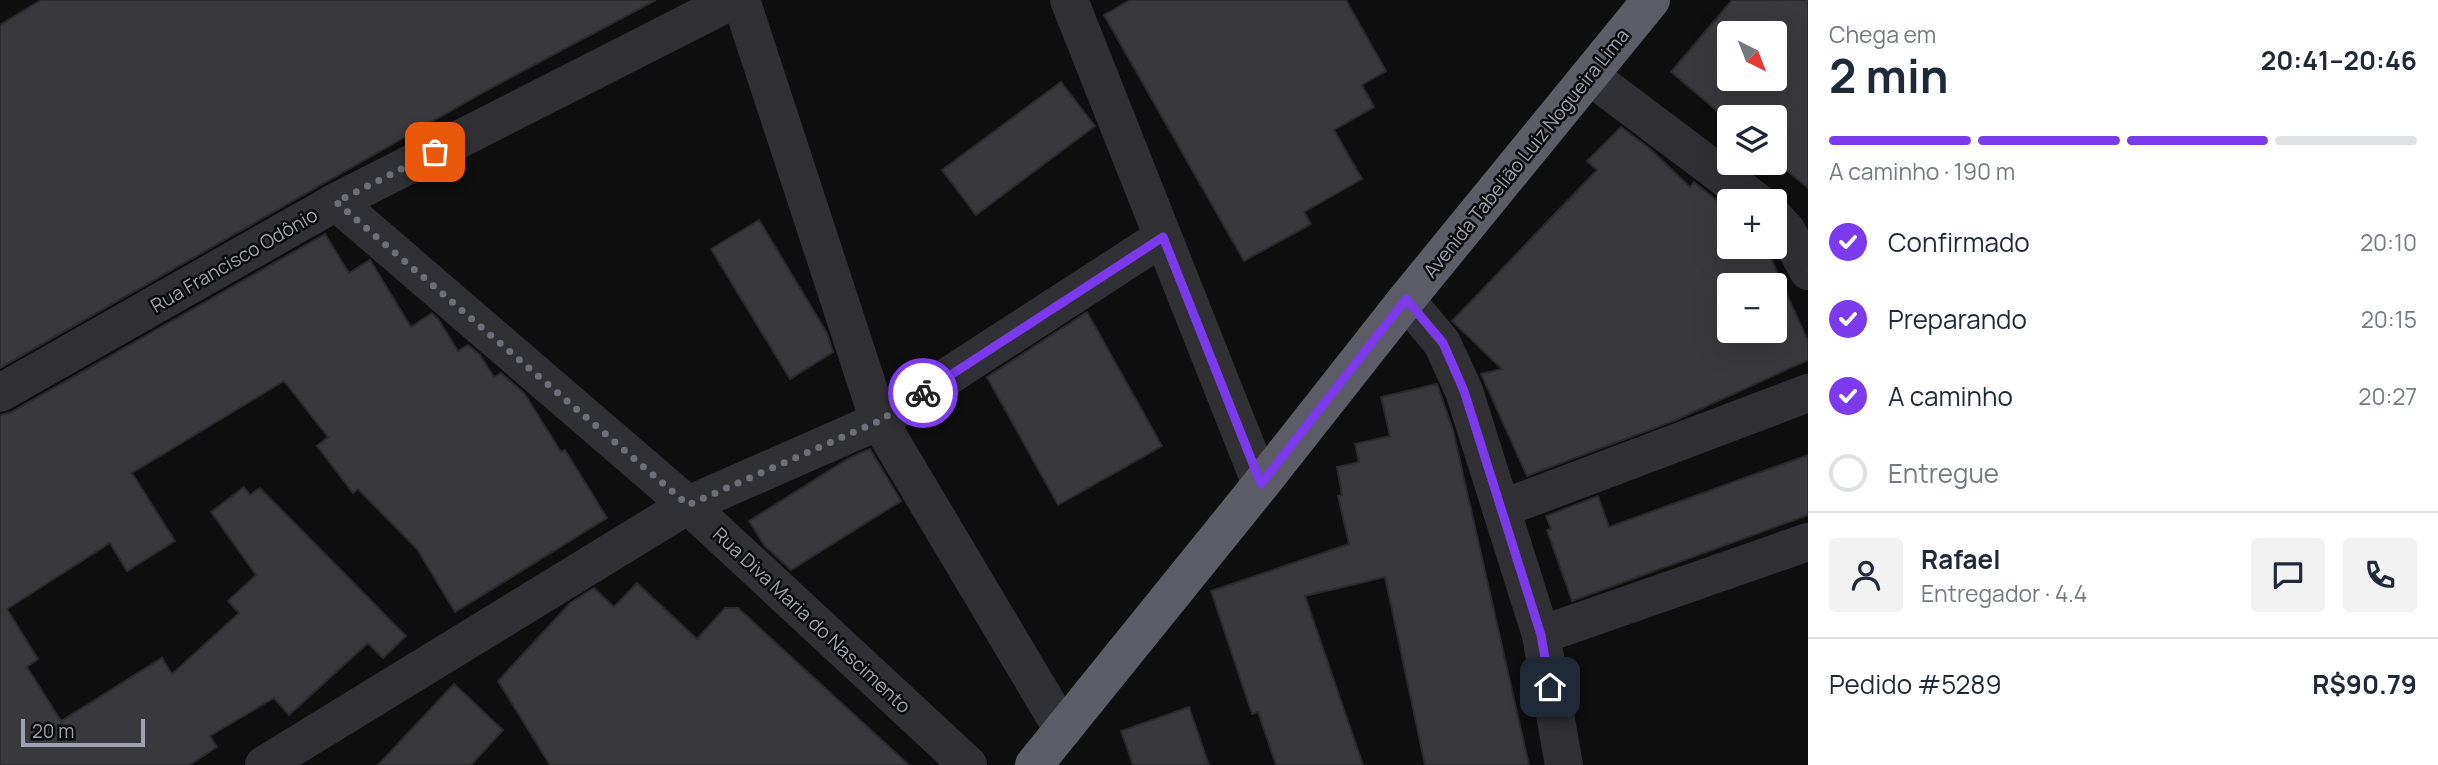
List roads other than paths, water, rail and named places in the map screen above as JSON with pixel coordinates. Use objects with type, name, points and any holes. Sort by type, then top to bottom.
[{"type":"highway","name":"Avenida Tabelião Luiz Nogueira Lima","points":[[1034,765],[1406,299],[1651,0]]},
{"type":"street","name":"Rua Francisco Odônio","points":[[0,393],[336,202],[733,0]]},
{"type":"street","points":[[741,0],[879,421],[1063,730]]},
{"type":"street","points":[[1069,0],[1261,484]]},
{"type":"street","points":[[1590,76],[1740,189]]},
{"type":"street","name":"Rua Diva Maria do Nascimento","points":[[336,202],[688,505],[968,765]]},
{"type":"street","points":[[1787,231],[1808,271]]},
{"type":"street","points":[[268,764],[688,505],[879,421],[1163,237]]},
{"type":"street","points":[[1406,299],[1443,343],[1464,391],[1541,635],[1564,765]]},
{"type":"street","points":[[1501,509],[1808,393]]},
{"type":"street","points":[[1541,635],[1808,542]]}]
